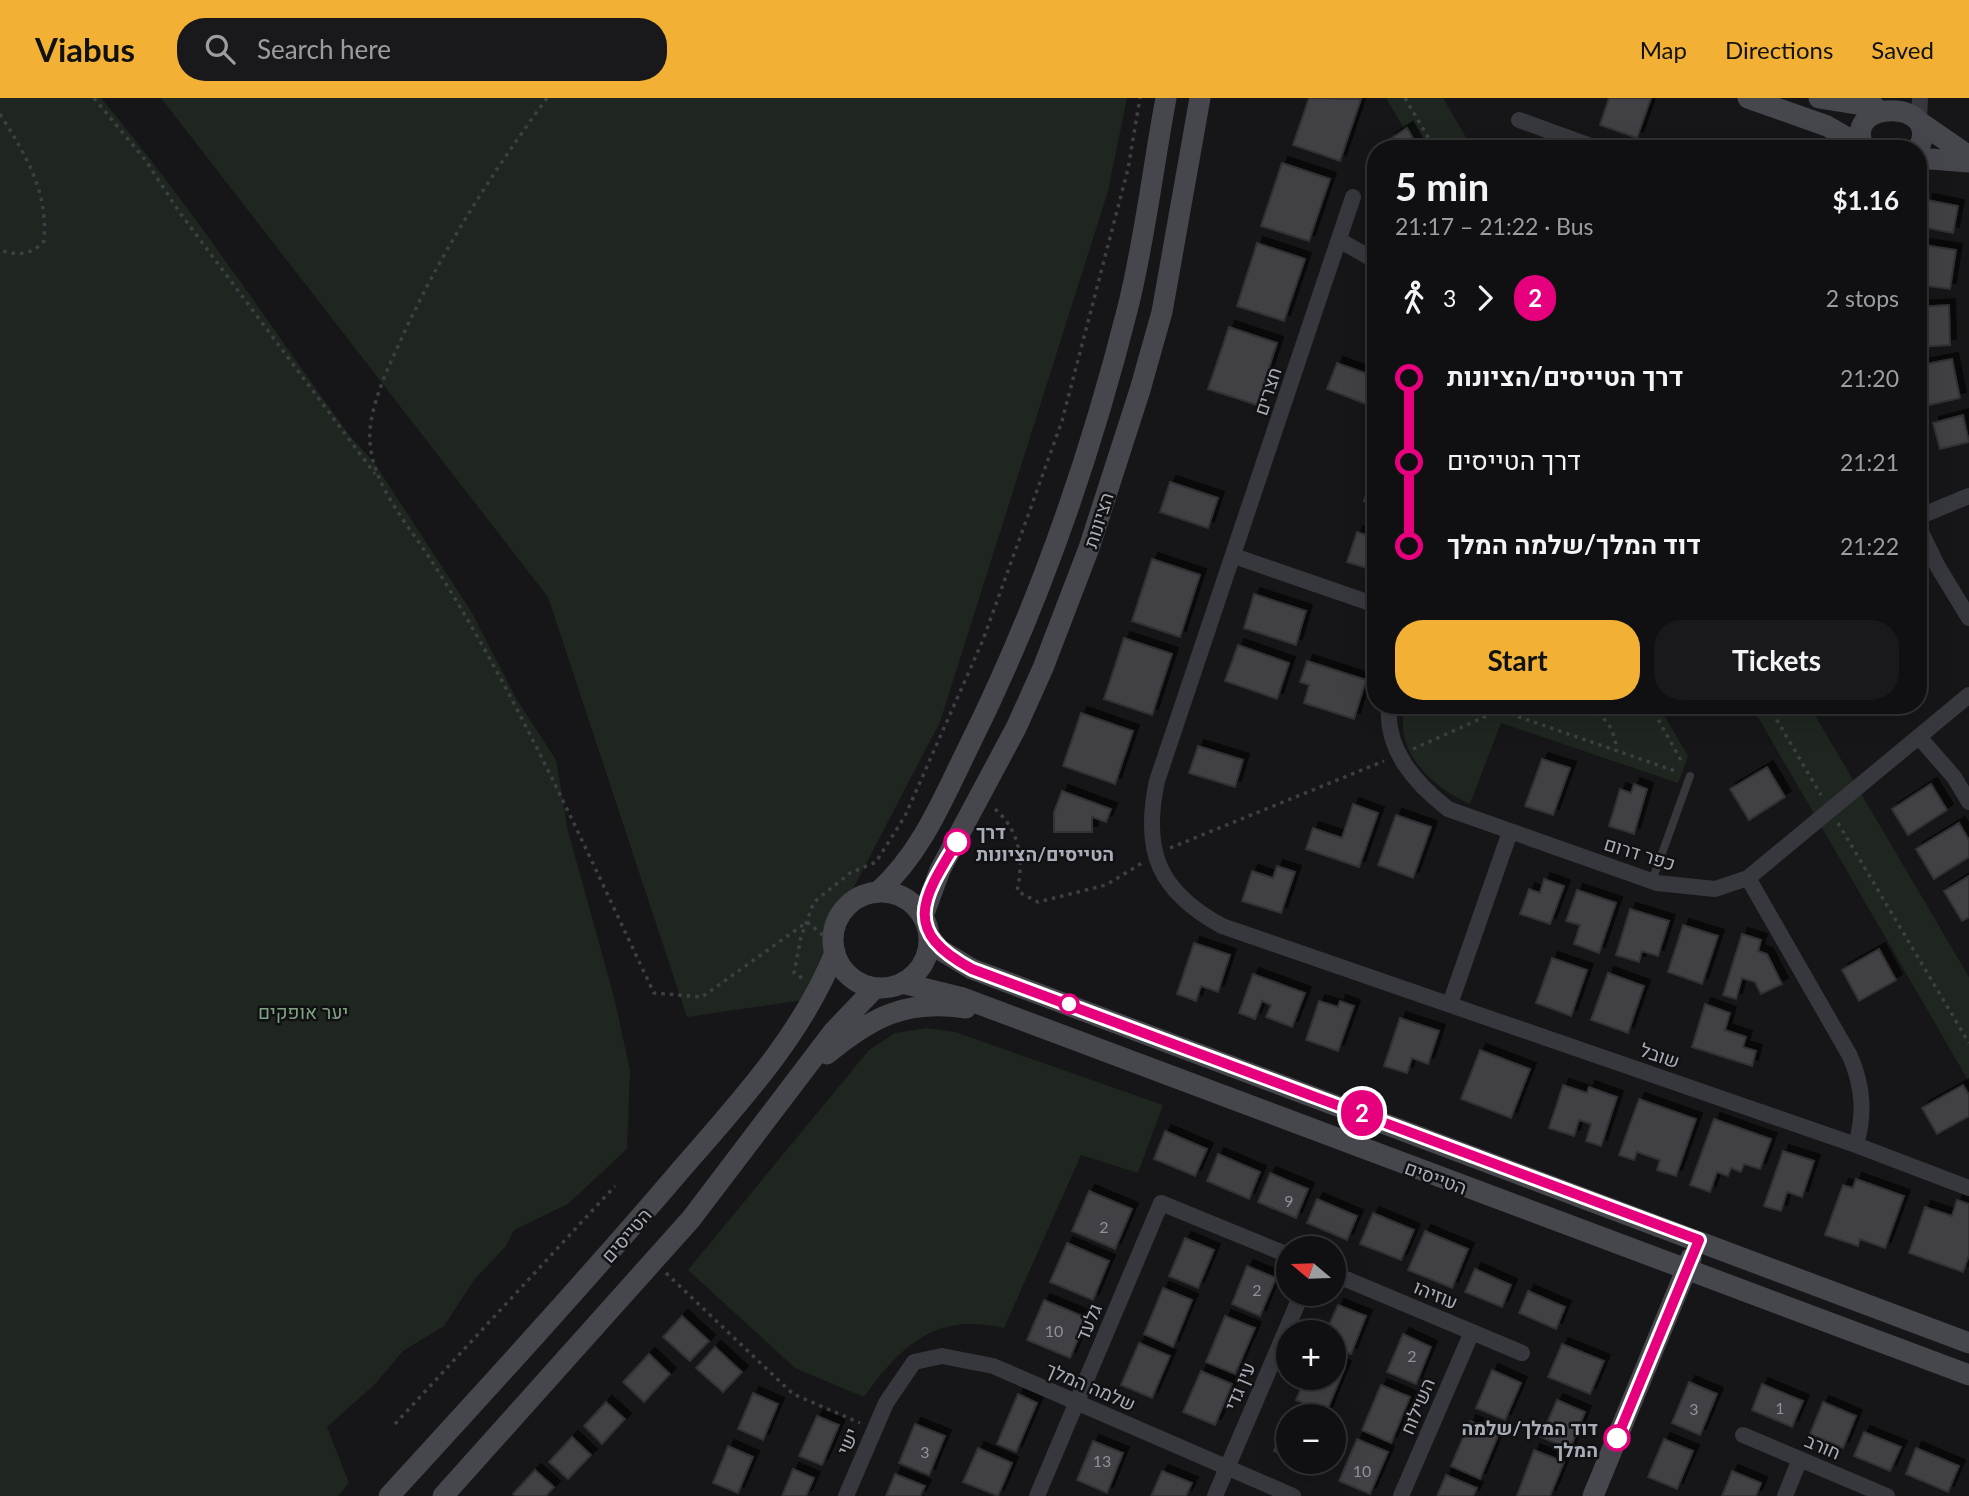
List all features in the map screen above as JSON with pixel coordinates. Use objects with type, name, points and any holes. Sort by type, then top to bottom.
[{"type":"main road","name":"הציונות","points":[[878,892],[897,874],[927,831],[1011,655],[1057,537],[1108,381],[1129,304],[1166,98]]},
{"type":"main road","name":"הציונות","points":[[926,926],[940,870],[981,798],[1043,668],[1088,548],[1140,390],[1162,312],[1200,98]]},
{"type":"main road","points":[[1748,98],[1827,126],[1850,140]]},
{"type":"main road","points":[[1819,98],[1904,105],[1920,113],[1969,156]]},
{"type":"main road","points":[[1863,140],[1861,128],[1866,116],[1882,103]]},
{"type":"main road","points":[[1920,113],[1921,140]]},
{"type":"main road","points":[[1927,159],[1969,162]]},
{"type":"main road","points":[[878,892],[905,898],[926,926],[922,964],[902,983],[875,988],[849,976],[834,948],[835,924],[845,908],[860,897],[878,892]]},
{"type":"main road","name":"הטייסים","points":[[926,926],[939,949],[972,969],[1969,1342]]},
{"type":"main road","name":"הטייסים","points":[[389,1496],[607,1256],[719,1126],[793,1032],[819,989],[834,948]]},
{"type":"main road","name":"הטייסים","points":[[902,983],[941,991],[1969,1375]]},
{"type":"main road","name":"הטייסים","points":[[443,1496],[691,1219],[832,1032],[875,988]]},
{"type":"main road","points":[[800,1077],[855,1031],[891,1012],[921,1005],[999,1013]]},
{"type":"main road","points":[[1593,1496],[1699,1240]]},
{"type":"street","points":[[1519,120],[1575,140]]},
{"type":"street","name":"חצרים","points":[[1155,854],[1149,831],[1157,781],[1353,197]]},
{"type":"street","points":[[1339,240],[1367,256]]},
{"type":"street","points":[[1927,513],[1969,496]]},
{"type":"street","points":[[1927,544],[1969,618]]},
{"type":"street","points":[[1234,556],[1367,602]]},
{"type":"street","name":"כפר דרום","points":[[1390,714],[1392,741],[1399,755],[1426,792],[1448,809],[1652,881],[1688,888],[1714,889],[1748,877],[1969,695]]},
{"type":"street","points":[[1919,737],[1954,777],[1969,802]]},
{"type":"street","points":[[1450,1004],[1510,832]]},
{"type":"street","name":"שובל","points":[[1155,854],[1169,883],[1191,909],[1222,926],[1856,1145],[1969,1188]]},
{"type":"street","points":[[1748,877],[1860,1078],[1861,1125],[1856,1145]]},
{"type":"street","name":"גלעד","points":[[1037,1496],[1161,1203],[1276,1250]]},
{"type":"street","name":"עוזיהו","points":[[1346,1279],[1522,1353]]},
{"type":"street","name":"עין גדי","points":[[1215,1496],[1296,1306]]},
{"type":"street","name":"השילוח","points":[[1401,1496],[1472,1332]]},
{"type":"street","name":"שלמה המלך","points":[[886,1403],[914,1362],[942,1356],[993,1366],[1293,1496]]},
{"type":"street","name":"ישי","points":[[846,1496],[886,1403]]},
{"type":"street","name":"חורב","points":[[1743,1435],[1887,1496]]},
{"type":"street","points":[[1785,1496],[1800,1459]]},
{"type":"lane","points":[[1652,881],[1690,776]]},
{"type":"path","points":[[94,98],[146,160],[180,213],[377,477],[477,631],[550,774],[654,993],[702,997],[807,922]]},
{"type":"path","points":[[377,477],[370,424],[384,377],[430,278],[494,170],[547,98]]},
{"type":"path","points":[[819,989],[794,973],[814,902],[850,873],[876,862],[905,816],[983,640],[1062,421],[1128,169],[1140,98]]},
{"type":"path","points":[[1405,98],[1430,140]]},
{"type":"path","points":[[0,114],[32,165],[46,219],[44,242],[37,250],[15,255],[0,250]]},
{"type":"path","points":[[981,798],[1005,818],[1017,838],[1021,871],[1017,891],[1038,902],[1106,886],[1155,854],[1399,755],[1487,714]]},
{"type":"path","points":[[1516,714],[1690,776]]},
{"type":"path","points":[[1597,714],[1614,729],[1617,751]]},
{"type":"path","points":[[1655,714],[1690,776]]},
{"type":"path","points":[[1773,714],[1969,1044]]},
{"type":"path","points":[[807,922],[834,948]]},
{"type":"path","points":[[395,1423],[615,1186]]},
{"type":"path","points":[[653,1261],[793,1394],[875,1429]]},
{"type":"green space","name":"יער אופקים","points":[[0,98],[101,98],[198,223],[350,436],[373,461],[471,611],[517,700],[556,760],[568,831],[614,997],[630,1070],[627,1149],[568,1204],[514,1230],[506,1246],[474,1280],[444,1326],[403,1351],[375,1384],[327,1427],[349,1483],[338,1496],[0,1496]]},
{"type":"green space","points":[[161,98],[1127,98],[1108,191],[940,722],[833,927],[804,1000],[687,1017],[548,597]]},
{"type":"green space","points":[[1386,98],[1443,98],[1468,140],[1411,140]]},
{"type":"green space","points":[[1404,714],[1663,714],[1688,756],[1678,783],[1501,723],[1470,804],[1442,788],[1419,766],[1410,752],[1403,722]]},
{"type":"green space","points":[[1756,714],[1814,714],[1969,977],[1969,1082]]},
{"type":"green space","points":[[926,1028],[955,1032],[1163,1105],[1138,1173],[1081,1155],[1004,1328],[980,1324],[959,1325],[922,1337],[892,1362],[864,1397],[795,1368],[688,1270],[869,1050],[895,1033]]},
{"type":"building","points":[[1309,98],[1361,99],[1340,161],[1293,145]]},
{"type":"building","points":[[1609,98],[1651,98],[1637,138],[1600,125]]},
{"type":"building","points":[[1407,128],[1414,140],[1391,140]]},
{"type":"building","points":[[1282,163],[1330,179],[1309,241],[1261,226]]},
{"type":"building","points":[[1927,200],[1958,206],[1953,233],[1927,228]]},
{"type":"building","points":[[1257,243],[1305,259],[1284,321],[1237,306]]},
{"type":"building","points":[[1927,245],[1956,250],[1950,289],[1927,286]]},
{"type":"building","points":[[1949,305],[1950,345],[1927,346],[1927,306]]},
{"type":"building","points":[[1229,327],[1277,343],[1257,405],[1208,389]]},
{"type":"building","points":[[1952,359],[1960,398],[1929,405],[1927,364]]},
{"type":"building","points":[[1337,363],[1367,374],[1367,404],[1327,389]]},
{"type":"building","points":[[1963,415],[1969,442],[1940,449],[1933,423]]},
{"type":"building","points":[[1170,482],[1218,498],[1208,528],[1160,512]]},
{"type":"building","points":[[1357,532],[1367,535],[1367,568],[1347,562]]},
{"type":"building","points":[[1152,559],[1200,575],[1180,637],[1132,621]]},
{"type":"building","points":[[1254,594],[1306,611],[1296,645],[1244,628]]},
{"type":"building","points":[[1124,638],[1172,654],[1152,715],[1104,699]]},
{"type":"building","points":[[1238,645],[1289,663],[1277,699],[1225,681]]},
{"type":"building","points":[[1307,661],[1366,680],[1354,719],[1304,703],[1309,685],[1300,682]]},
{"type":"building","points":[[1081,713],[1133,731],[1115,784],[1063,766]]},
{"type":"building","points":[[1198,746],[1243,760],[1235,787],[1189,773]]},
{"type":"building","points":[[1542,759],[1570,768],[1553,815],[1525,806]]},
{"type":"building","points":[[1767,767],[1785,797],[1749,820],[1730,789]]},
{"type":"building","points":[[1634,784],[1647,789],[1634,834],[1609,826],[1620,789],[1631,793]]},
{"type":"building","points":[[1931,784],[1947,810],[1908,835],[1892,809]]},
{"type":"building","points":[[1062,791],[1111,809],[1106,822],[1092,817],[1092,832],[1054,832],[1054,812]]},
{"type":"building","points":[[1353,804],[1378,813],[1359,867],[1306,849],[1313,828],[1342,838]]},
{"type":"building","points":[[1396,815],[1431,827],[1413,878],[1378,865]]},
{"type":"building","points":[[1959,823],[1969,840],[1969,857],[1934,879],[1916,849]]},
{"type":"building","points":[[1277,866],[1295,872],[1281,913],[1242,901],[1252,871],[1273,878]]},
{"type":"building","points":[[1969,876],[1969,917],[1962,921],[1944,891]]},
{"type":"building","points":[[1544,879],[1564,886],[1550,924],[1520,914],[1529,889],[1540,893]]},
{"type":"building","points":[[1577,890],[1616,903],[1599,953],[1574,944],[1580,925],[1566,921]]},
{"type":"building","points":[[1630,909],[1669,921],[1658,956],[1642,951],[1639,962],[1616,955]]},
{"type":"building","points":[[1683,925],[1718,936],[1702,984],[1668,972]]},
{"type":"building","points":[[1742,934],[1761,940],[1758,951],[1767,954],[1782,984],[1761,994],[1755,982],[1742,978],[1736,999],[1723,995]]},
{"type":"building","points":[[1194,943],[1230,955],[1218,992],[1201,986],[1196,1001],[1177,994]]},
{"type":"building","points":[[1879,949],[1896,980],[1859,1001],[1842,970]]},
{"type":"building","points":[[1552,958],[1587,970],[1571,1016],[1536,1003]]},
{"type":"building","points":[[1608,973],[1644,986],[1628,1033],[1591,1020]]},
{"type":"building","points":[[1253,974],[1305,993],[1292,1027],[1266,1017],[1271,1005],[1262,1001],[1255,1019],[1239,1013]]},
{"type":"building","points":[[1319,1001],[1338,1007],[1340,1001],[1354,1006],[1338,1051],[1306,1040]]},
{"type":"building","points":[[1705,1004],[1730,1013],[1725,1030],[1746,1037],[1743,1047],[1756,1051],[1752,1066],[1692,1047]]},
{"type":"building","points":[[1400,1018],[1439,1031],[1428,1064],[1412,1058],[1407,1073],[1384,1066]]},
{"type":"building","points":[[1480,1050],[1530,1069],[1511,1118],[1461,1099]]},
{"type":"building","points":[[1563,1085],[1587,1093],[1589,1087],[1617,1097],[1601,1146],[1586,1141],[1591,1124],[1579,1120],[1574,1136],[1549,1128]]},
{"type":"building","points":[[1963,1085],[1969,1095],[1969,1116],[1937,1134],[1922,1108]]},
{"type":"building","points":[[1639,1099],[1696,1119],[1676,1176],[1657,1170],[1660,1160],[1637,1152],[1634,1160],[1619,1155]]},
{"type":"building","points":[[1714,1119],[1771,1139],[1760,1169],[1744,1164],[1741,1172],[1731,1168],[1728,1176],[1717,1172],[1710,1192],[1690,1185]]},
{"type":"building","points":[[1165,1131],[1207,1149],[1195,1176],[1154,1159]]},
{"type":"building","points":[[1783,1151],[1814,1161],[1802,1197],[1787,1192],[1781,1211],[1764,1206]]},
{"type":"building","points":[[1218,1154],[1260,1172],[1249,1199],[1207,1181]]},
{"type":"building","points":[[1270,1173],[1308,1189],[1296,1218],[1258,1202]]},
{"type":"building","points":[[1856,1179],[1904,1196],[1885,1248],[1860,1239],[1858,1246],[1825,1235],[1843,1185],[1853,1188]]},
{"type":"building","points":[[1089,1191],[1132,1209],[1115,1249],[1072,1231]]},
{"type":"building","points":[[1317,1199],[1357,1216],[1347,1240],[1346,1236],[1338,1236],[1307,1223]]},
{"type":"building","points":[[1957,1200],[1969,1204],[1969,1255],[1963,1272],[1909,1253],[1925,1207],[1952,1216]]},
{"type":"building","points":[[1373,1213],[1414,1230],[1401,1260],[1360,1244]]},
{"type":"building","points":[[1425,1231],[1468,1249],[1452,1288],[1408,1270]]},
{"type":"building","points":[[1185,1238],[1214,1250],[1198,1288],[1169,1276]]},
{"type":"building","points":[[1067,1243],[1109,1261],[1093,1300],[1050,1282]]},
{"type":"building","points":[[1247,1266],[1276,1278],[1260,1316],[1232,1304]]},
{"type":"building","points":[[1475,1269],[1511,1285],[1502,1307],[1465,1292]]},
{"type":"building","points":[[1163,1288],[1192,1300],[1173,1347],[1144,1334]]},
{"type":"building","points":[[1528,1291],[1565,1307],[1556,1329],[1519,1313]]},
{"type":"building","points":[[1044,1300],[1087,1318],[1070,1358],[1027,1340]]},
{"type":"building","points":[[1338,1306],[1366,1316],[1351,1354],[1346,1352],[1346,1320],[1331,1320]]},
{"type":"building","points":[[682,1316],[709,1341],[690,1361],[663,1337]]},
{"type":"building","points":[[1225,1316],[1255,1328],[1235,1374],[1206,1362]]},
{"type":"building","points":[[1403,1334],[1431,1347],[1416,1384],[1387,1372]]},
{"type":"building","points":[[1139,1343],[1170,1356],[1152,1398],[1121,1385]]},
{"type":"building","points":[[1562,1344],[1604,1361],[1590,1394],[1548,1377]]},
{"type":"building","points":[[715,1347],[742,1372],[723,1392],[696,1368]]},
{"type":"building","points":[[649,1354],[670,1374],[644,1402],[623,1382]]},
{"type":"building","points":[[1492,1370],[1521,1383],[1505,1420],[1476,1408]]},
{"type":"building","points":[[1201,1371],[1232,1384],[1215,1425],[1183,1412]]},
{"type":"building","points":[[1689,1382],[1717,1394],[1700,1435],[1672,1423]]},
{"type":"building","points":[[1762,1384],[1803,1401],[1792,1427],[1752,1410]]},
{"type":"building","points":[[1381,1385],[1410,1397],[1391,1443],[1362,1430]]},
{"type":"building","points":[[1300,1390],[1336,1390],[1330,1404],[1305,1404],[1296,1400]]},
{"type":"building","points":[[753,1393],[778,1404],[763,1440],[738,1429]]},
{"type":"building","points":[[1018,1394],[1037,1403],[1016,1452],[997,1444]]},
{"type":"building","points":[[1557,1400],[1585,1412],[1570,1449],[1541,1437]]},
{"type":"building","points":[[606,1402],[625,1419],[602,1444],[584,1426]]},
{"type":"building","points":[[1823,1402],[1856,1416],[1843,1448],[1810,1434]]},
{"type":"building","points":[[817,1416],[839,1425],[822,1465],[799,1456]]},
{"type":"building","points":[[1470,1421],[1499,1433],[1480,1479],[1451,1466]]},
{"type":"building","points":[[915,1424],[945,1436],[929,1475],[899,1463]]},
{"type":"building","points":[[1864,1432],[1901,1447],[1890,1471],[1854,1456]]},
{"type":"building","points":[[572,1437],[591,1455],[568,1479],[549,1462]]},
{"type":"building","points":[[1357,1439],[1388,1452],[1370,1494],[1339,1481],[1342,1474],[1346,1474],[1346,1465]]},
{"type":"building","points":[[1664,1439],[1693,1451],[1677,1489],[1648,1477]]},
{"type":"building","points":[[1093,1441],[1123,1453],[1107,1493],[1077,1480]]},
{"type":"building","points":[[728,1446],[753,1457],[738,1493],[713,1483]]},
{"type":"building","points":[[978,1448],[1012,1463],[998,1496],[963,1482]]},
{"type":"building","points":[[1916,1448],[1959,1466],[1948,1492],[1906,1474]]},
{"type":"building","points":[[1534,1450],[1564,1462],[1550,1496],[1517,1496]]},
{"type":"building","points":[[793,1469],[814,1478],[806,1496],[782,1496]]},
{"type":"building","points":[[535,1470],[554,1487],[546,1496],[515,1496],[513,1494]]},
{"type":"building","points":[[1162,1471],[1192,1483],[1186,1496],[1151,1496]]},
{"type":"building","points":[[1732,1471],[1761,1483],[1756,1496],[1722,1496]]},
{"type":"building","points":[[895,1474],[925,1486],[920,1496],[886,1496]]},
{"type":"building","points":[[1446,1475],[1477,1488],[1473,1496],[1437,1496]]},
{"type":"bus line","name":"2","points":[[957,842],[929,893],[923,916],[929,936],[939,949],[972,969],[1699,1240],[1617,1438]]},
{"type":"place","name":"דרך הטייסים/הציונות","points":[[957,842]]},
{"type":"place","name":"דוד המלך/שלמה המלך","points":[[1617,1438]]}]
